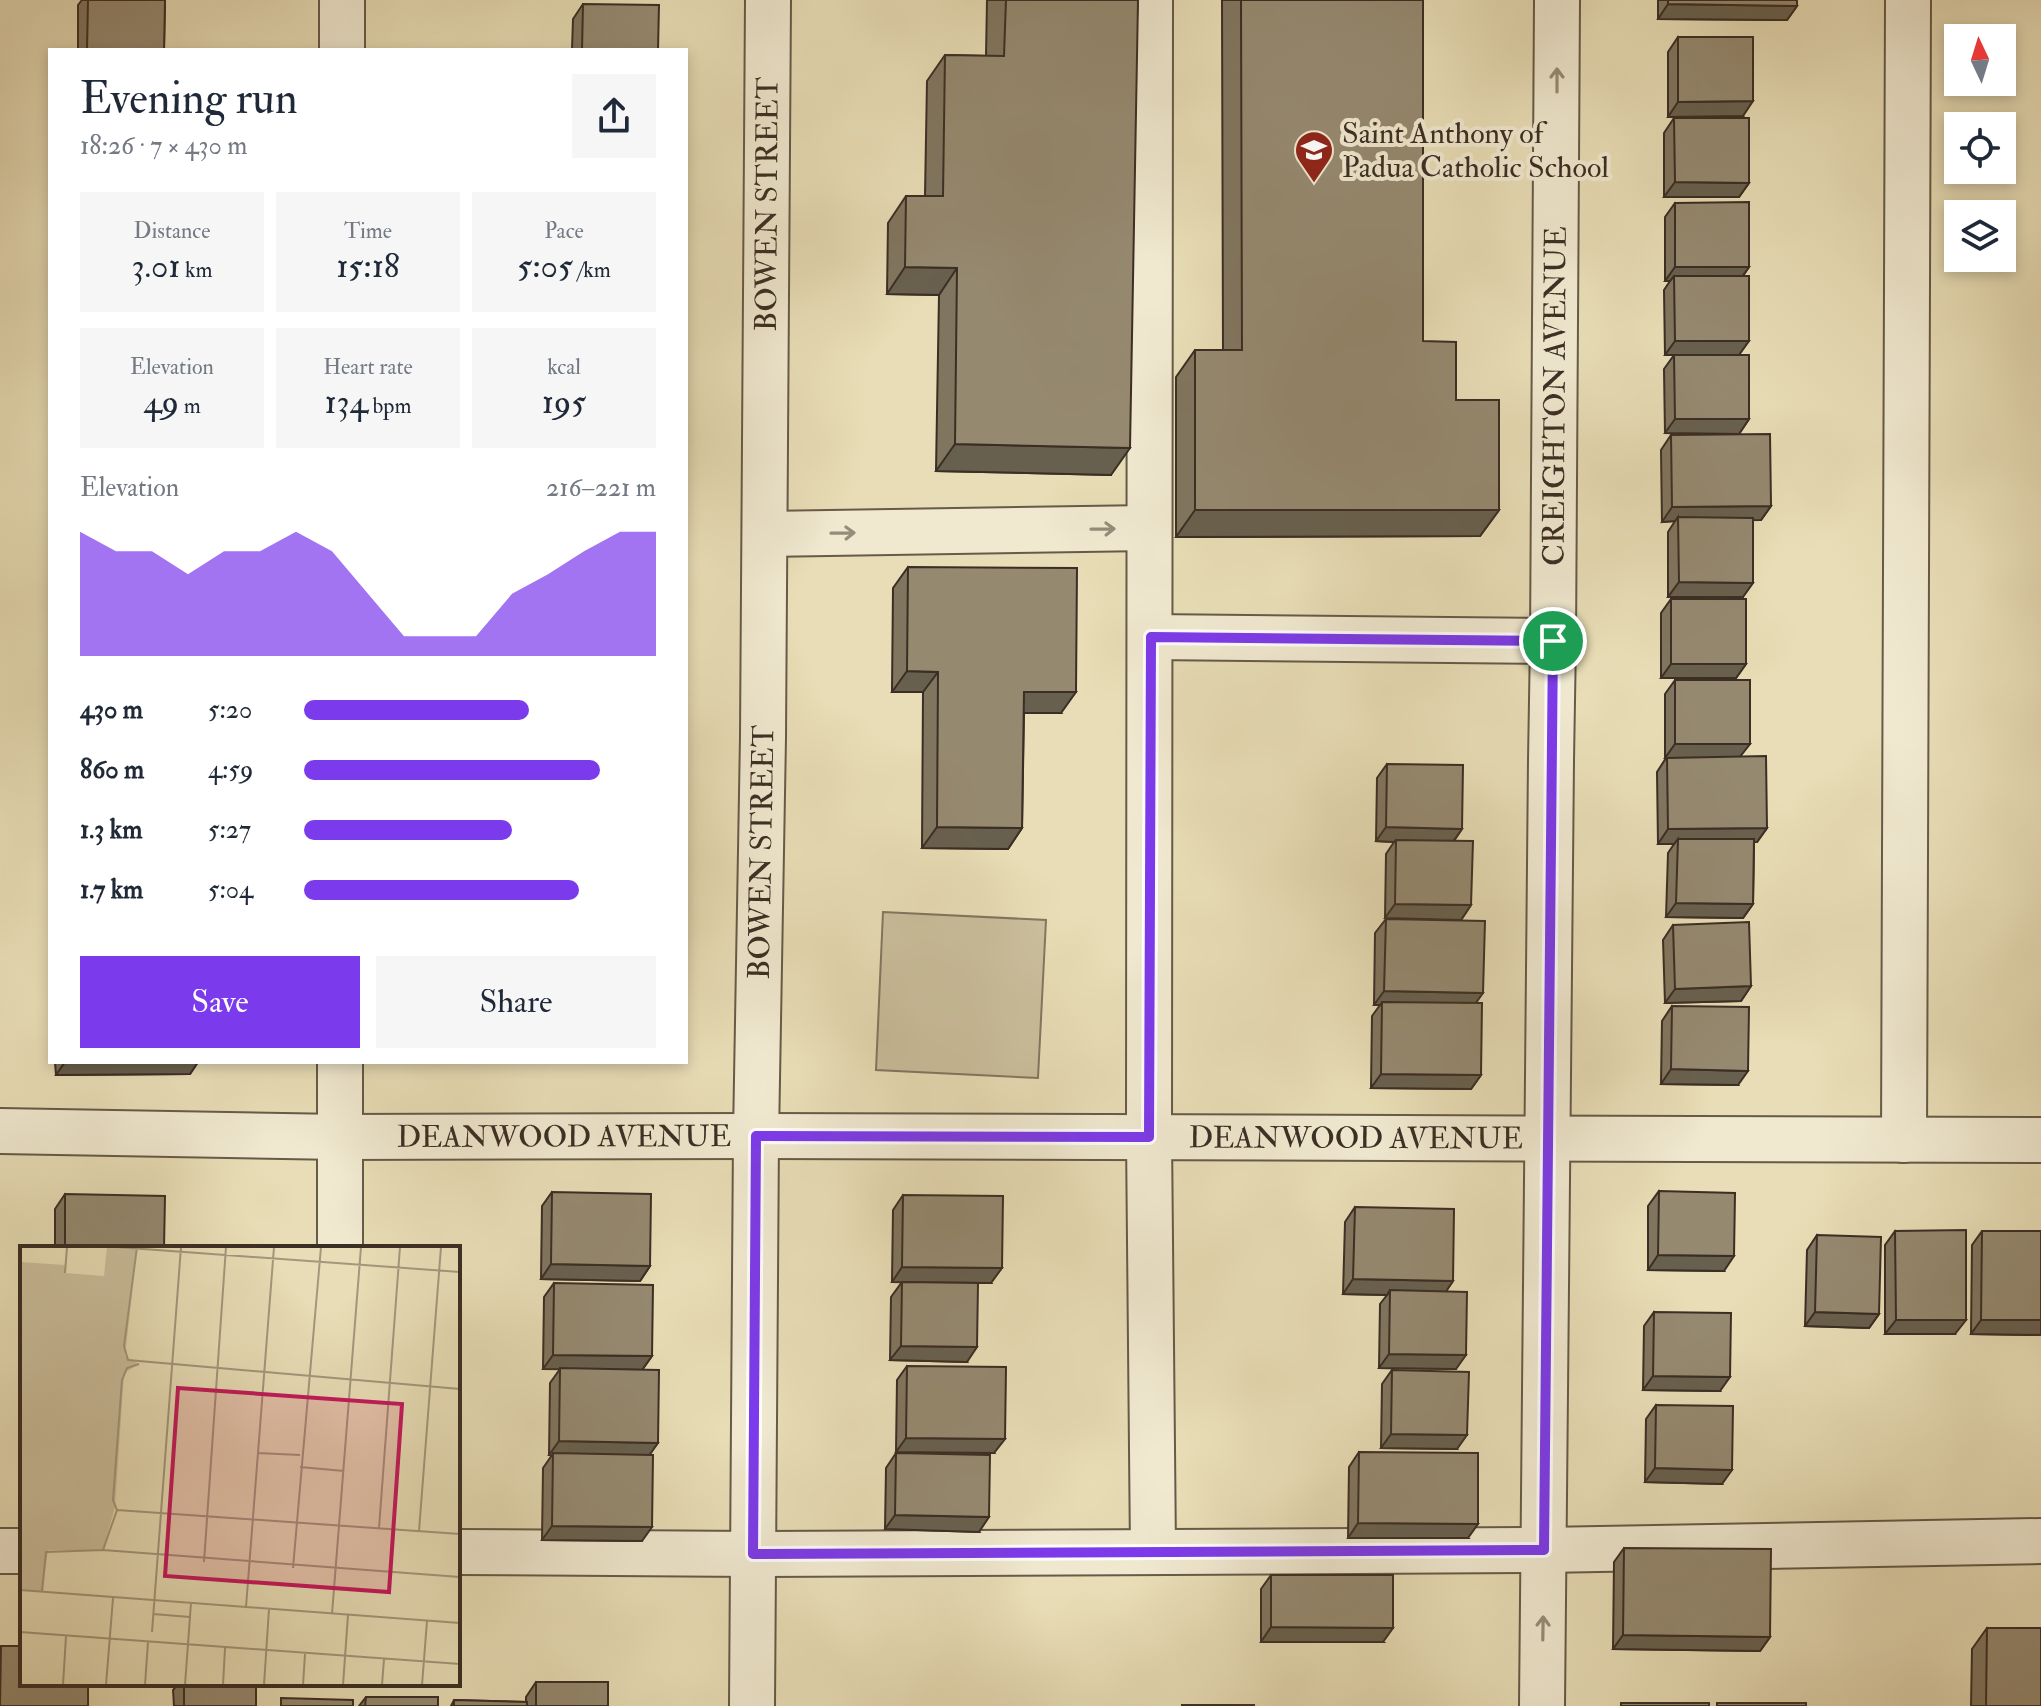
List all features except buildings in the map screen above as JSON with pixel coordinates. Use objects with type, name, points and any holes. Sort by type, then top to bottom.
[{"type":"street","points":[[342,0],[342,48]]},
{"type":"street","name":"BOWEN STREET","points":[[752,1706],[768,0]]},
{"type":"street","points":[[1150,0],[1149,1137],[1153,1552]]},
{"type":"street","name":"CREIGHTON AVENUE","points":[[1542,1706],[1557,0]]},
{"type":"street","points":[[1904,1140],[1908,0]]},
{"type":"street","points":[[765,534],[1149,528]]},
{"type":"street","points":[[1151,637],[1553,641]]},
{"type":"street","points":[[340,1064],[340,1246]]},
{"type":"street","name":"DEANWOOD AVENUE","points":[[0,1131],[340,1137],[2041,1140]]},
{"type":"street","points":[[460,1552],[753,1554],[1544,1550],[2041,1541]]},
{"type":"shaded area","points":[[883,912],[1046,920],[1038,1078],[876,1070]]},
{"type":"place","name":"Saint Anthony of Padua Catholic School","points":[[1314,184]]},
{"type":"route","points":[[1151,637],[1553,641],[1544,1550],[753,1554],[756,1136],[1149,1137],[1151,637]]}]
